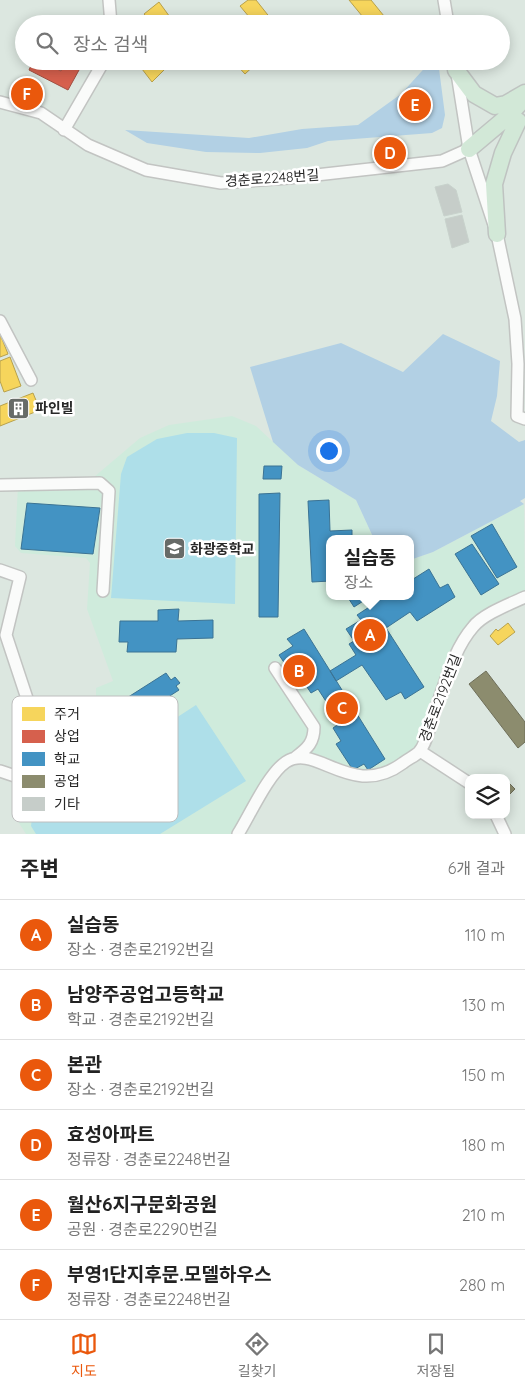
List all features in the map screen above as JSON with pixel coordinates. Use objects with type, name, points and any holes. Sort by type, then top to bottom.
[{"type":"highway","points":[[458,70],[474,94],[495,106],[506,104],[525,93]]},
{"type":"highway","points":[[469,149],[506,118],[525,98]]},
{"type":"highway","points":[[469,149],[521,117]]},
{"type":"highway","points":[[497,234],[494,184],[503,153],[521,117]]},
{"type":"street","points":[[109,0],[110,15]]},
{"type":"street","points":[[444,0],[446,15]]},
{"type":"street","points":[[64,130],[99,70]]},
{"type":"street","points":[[456,70],[469,149],[497,234],[515,319],[517,416],[525,419]]},
{"type":"street","name":"경춘로2248번길","points":[[0,102],[41,113],[88,145],[146,170],[221,182],[289,178],[442,161],[469,149]]},
{"type":"street","points":[[0,321],[31,380]]},
{"type":"street","points":[[517,350],[525,374]]},
{"type":"street","points":[[0,485],[100,483],[109,491],[103,591]]},
{"type":"street","points":[[0,570],[20,577],[6,634],[26,696]]},
{"type":"street","name":"경춘로2192번길","points":[[296,757],[320,762],[351,775],[370,777],[394,770],[420,751],[459,648],[474,626],[504,606],[525,596]]},
{"type":"street","points":[[238,834],[273,776],[285,762],[296,757],[310,746],[314,737],[314,727],[275,668]]},
{"type":"street","points":[[420,751],[465,780]]},
{"type":"street","points":[[0,771],[12,775]]},
{"type":"street","points":[[498,819],[505,834]]},
{"type":"shaded area","points":[[423,70],[439,70],[445,115],[442,128],[432,133],[328,141],[307,148],[260,153],[206,152],[147,143],[125,130],[249,138],[302,129],[358,125],[401,94]]},
{"type":"shaded area","points":[[443,334],[500,361],[497,396],[491,421],[519,442],[525,440],[525,498],[520,501],[524,504],[433,552],[414,559],[414,535],[372,535],[356,500],[298,465],[273,442],[250,367],[341,343],[403,372]]},
{"type":"shaded area","points":[[232,416],[256,426],[298,465],[356,500],[372,535],[326,535],[326,600],[414,600],[414,559],[433,552],[524,504],[525,597],[474,626],[420,751],[370,777],[320,762],[284,764],[238,834],[26,834],[19,822],[178,822],[178,696],[96,696],[96,688],[113,681],[87,609],[90,563],[86,558],[21,553],[15,546],[18,485],[87,483],[140,438],[169,425]]},
{"type":"shaded area","points":[[187,433],[214,433],[237,438],[235,604],[111,598],[121,474],[127,457],[157,439]]},
{"type":"shaded area","points":[[196,705],[246,781],[160,834],[36,834],[31,826],[32,822],[178,822],[178,717]]},
{"type":"building: 주거","points":[[248,0],[256,0],[268,15],[248,15],[240,6]]},
{"type":"building: 주거","points":[[349,0],[371,0],[383,15],[361,15]]},
{"type":"building: 주거","points":[[159,2],[168,15],[145,15]]},
{"type":"building: 주거","points":[[143,70],[164,70],[152,82]]},
{"type":"building: 주거","points":[[241,70],[249,70],[245,74]]},
{"type":"building: 주거","points":[[0,334],[8,354],[0,357]]},
{"type":"building: 주거","name":"파인빌","points":[[10,357],[21,386],[4,392],[0,381],[0,361]]},
{"type":"building: 주거","name":"파인빌","points":[[33,393],[40,410],[0,426],[0,406]]},
{"type":"building: 주거","points":[[508,623],[515,632],[498,645],[490,636],[496,629],[498,631]]},
{"type":"building: 상업","points":[[29,70],[79,70],[68,90]]},
{"type":"building: 학교","points":[[264,466],[282,466],[281,479],[263,479]]},
{"type":"building: 학교","points":[[280,493],[278,617],[259,617],[259,494]]},
{"type":"building: 학교","points":[[329,500],[330,531],[352,530],[352,535],[326,535],[326,581],[312,582],[308,501]]},
{"type":"building: 학교","points":[[27,503],[100,508],[93,554],[21,549]]},
{"type":"building: 학교","points":[[492,524],[517,567],[497,578],[471,536]]},
{"type":"building: 학교","points":[[472,544],[499,584],[481,595],[455,554]]},
{"type":"building: 학교","points":[[429,569],[440,588],[448,584],[455,597],[417,621],[410,612],[386,628],[424,687],[405,699],[401,692],[386,700],[362,665],[336,681],[330,671],[356,655],[349,644],[354,641],[346,629],[361,620],[357,615],[380,600],[414,600],[414,578]]},
{"type":"building: 학교","points":[[350,600],[365,600],[354,607]]},
{"type":"building: 학교","points":[[179,609],[178,621],[213,620],[213,638],[177,639],[176,652],[127,652],[128,642],[119,642],[120,621],[158,621],[158,610]]},
{"type":"building: 학교","points":[[304,629],[385,759],[368,770],[364,764],[353,770],[336,744],[341,741],[333,728],[340,723],[318,689],[311,693],[301,678],[296,680],[279,655],[293,646],[287,639]]},
{"type":"building: 학교","points":[[166,673],[171,680],[175,677],[180,683],[176,686],[179,690],[170,696],[130,696]]},
{"type":"building: 공업","points":[[486,671],[525,722],[525,742],[518,748],[469,684]]},
{"type":"building: 공업","points":[[510,784],[515,789],[510,794]]},
{"type":"building: 기타","points":[[448,184],[456,190],[462,212],[444,216],[435,187]]},
{"type":"building: 기타","points":[[462,215],[469,242],[452,248],[445,219]]},
{"type":"place","name":"부영1단지후문.모델하우스","points":[[27,94]]},
{"type":"place","name":"월산6지구문화공원","points":[[415,105]]},
{"type":"place","name":"효성아파트","points":[[390,153]]},
{"type":"place","name":"파인빌","points":[[19,408]]},
{"type":"place","name":"화광중학교","points":[[174,549]]},
{"type":"place","name":"실습동","points":[[370,635]]},
{"type":"place","name":"남양주공업고등학교","points":[[299,671]]},
{"type":"place","name":"본관","points":[[342,708]]}]
